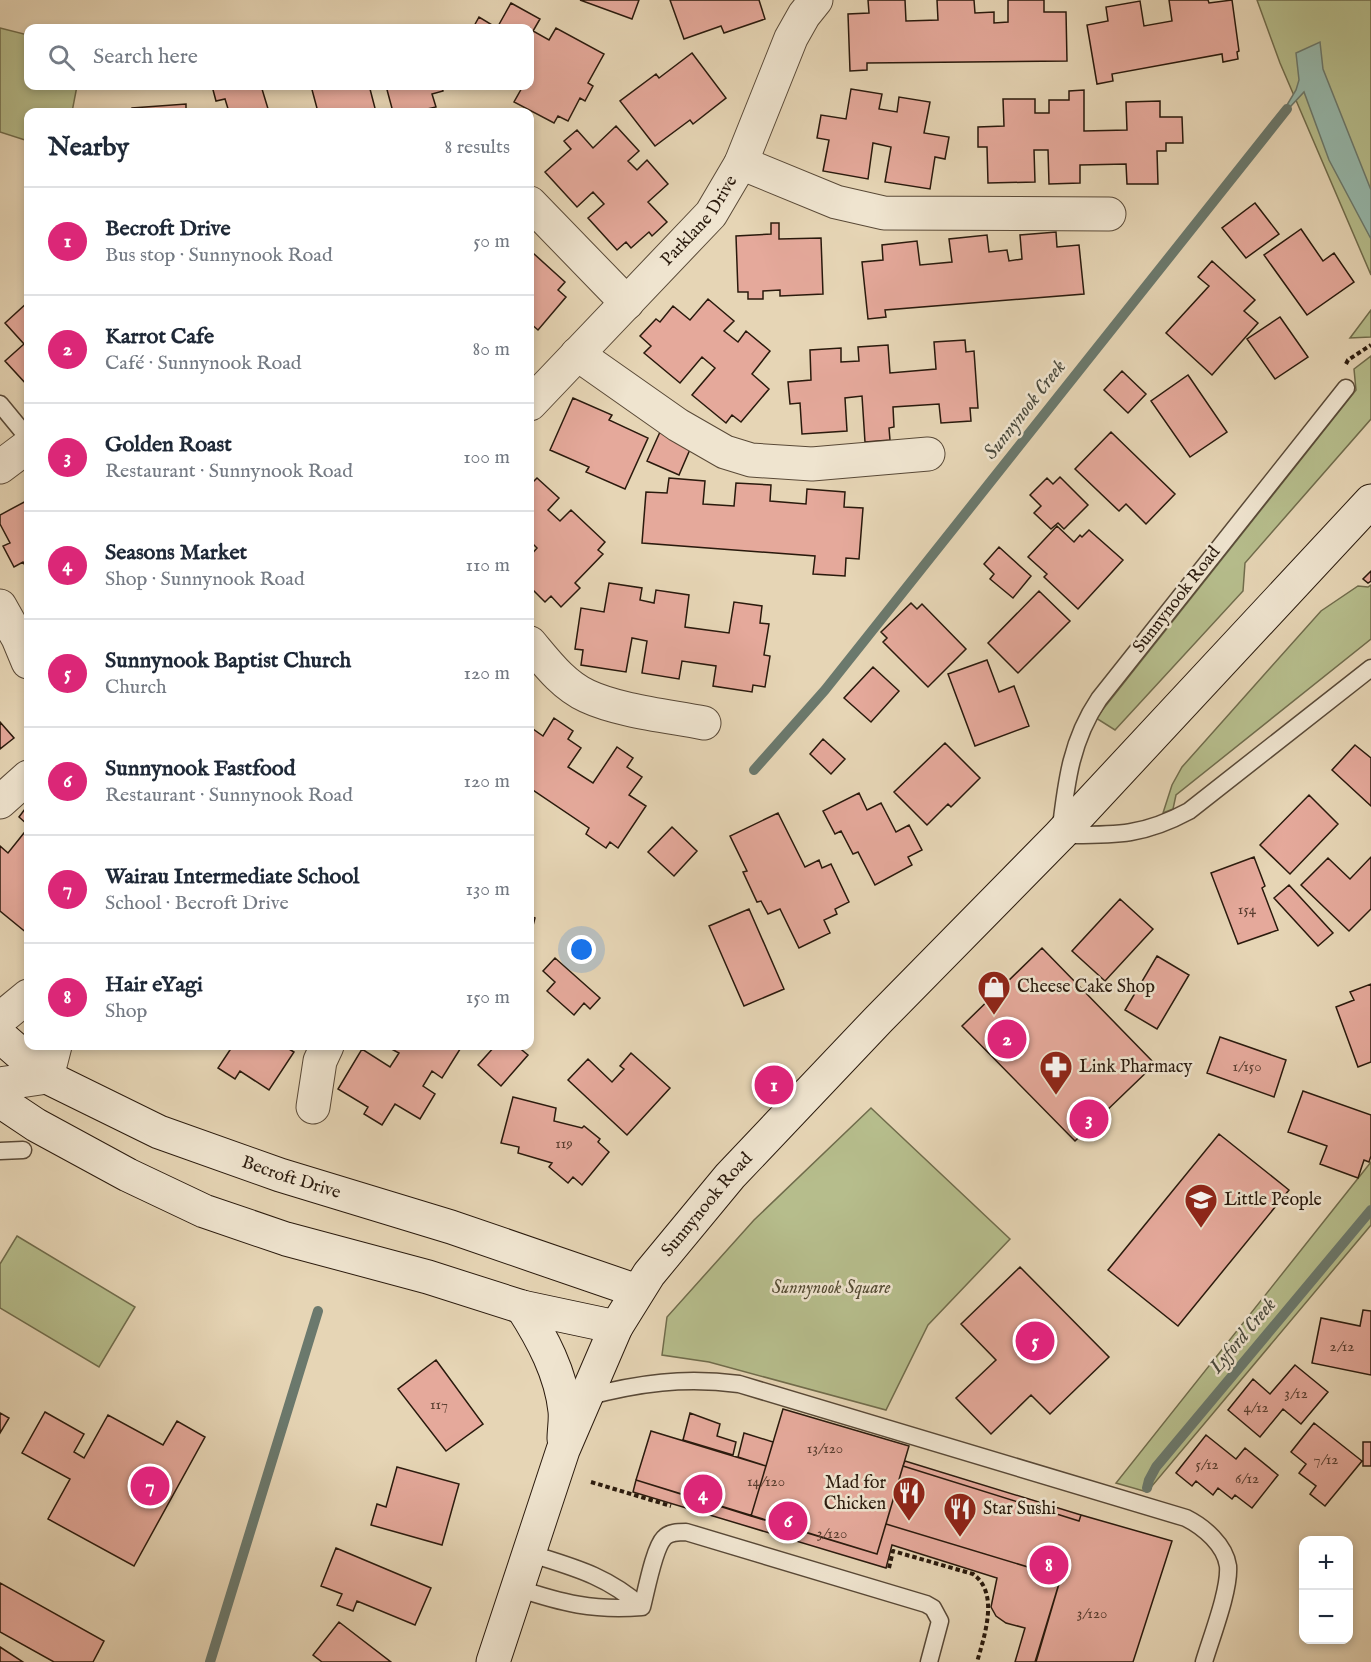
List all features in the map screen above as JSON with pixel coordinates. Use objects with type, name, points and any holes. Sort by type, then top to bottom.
[{"type":"street","name":"Parklane Drive","points":[[534,400],[711,214],[741,162],[791,38],[816,0]]},
{"type":"street","points":[[741,162],[836,202],[884,213],[1108,214]]},
{"type":"street","points":[[534,207],[627,303]]},
{"type":"street","points":[[578,354],[678,425],[725,452],[780,463],[812,464],[928,454]]},
{"type":"street","points":[[0,467],[24,449]]},
{"type":"street","name":"Sunnynook Road","points":[[493,1662],[563,1450],[616,1327],[662,1258],[730,1176],[879,1019],[1060,835],[1371,501]]},
{"type":"street","points":[[0,606],[24,648]]},
{"type":"street","points":[[534,648],[562,679],[586,696],[614,705],[704,723]]},
{"type":"street","points":[[0,802],[24,781]]},
{"type":"street","points":[[0,1019],[24,999]]},
{"type":"street","name":"Becroft Drive","points":[[0,1036],[47,1077],[159,1132],[280,1175],[451,1227],[638,1291]]},
{"type":"street","points":[[0,1084],[47,1077],[54,1050]]},
{"type":"street","points":[[313,1107],[320,1061],[325,1050]]},
{"type":"street","points":[[0,1101],[36,1125],[128,1175],[204,1211],[286,1239],[429,1277],[522,1307],[616,1327]]},
{"type":"street","points":[[522,1307],[549,1353],[557,1377],[565,1412],[563,1450]]},
{"type":"lane","name":"Sunnynook Road","points":[[1060,835],[1075,744],[1085,719],[1106,689],[1346,388]]},
{"type":"lane","points":[[0,404],[24,433]]},
{"type":"lane","points":[[1060,835],[1123,835],[1166,823],[1189,811],[1371,668]]},
{"type":"lane","points":[[0,1151],[22,1150]]},
{"type":"lane","points":[[586,1397],[647,1383],[673,1380],[739,1384],[917,1436],[1194,1522],[1204,1529],[1223,1553],[1228,1569],[1226,1586],[1204,1662]]},
{"type":"lane","points":[[642,1607],[663,1538],[676,1532],[686,1532],[926,1604],[933,1608],[940,1621],[929,1662]]},
{"type":"lane","points":[[528,1553],[593,1574],[626,1593],[642,1607]]},
{"type":"lane","points":[[517,1588],[584,1607],[611,1610],[642,1607]]},
{"type":"path","points":[[1346,364],[1348,360],[1371,345]]},
{"type":"green space","points":[[1257,0],[1371,0],[1371,275],[1280,63]]},
{"type":"green space","points":[[0,28],[24,34],[24,90],[76,90],[73,108],[24,108],[24,140],[0,132]]},
{"type":"green space","points":[[1371,310],[1371,337],[1350,338]]},
{"type":"green space","points":[[1371,356],[1371,419],[1245,563],[1243,591],[1115,730],[1096,718],[1356,390],[1354,369]]},
{"type":"green space","points":[[1371,585],[1371,639],[1176,795],[1173,809],[1163,813],[1172,785],[1182,767],[1321,611],[1358,586]]},
{"type":"green space","name":"Sunnynook Square","points":[[871,1108],[1010,1239],[928,1325],[886,1410],[709,1362],[662,1355],[667,1317],[754,1220]]},
{"type":"green space","points":[[1371,1162],[1371,1225],[1147,1492],[1116,1483]]},
{"type":"green space","points":[[17,1236],[135,1307],[99,1367],[0,1308],[0,1264]]},
{"type":"water","points":[[1320,42],[1323,69],[1371,190],[1371,239],[1329,160],[1304,92],[1278,120],[1296,90],[1299,80],[1296,53]]},
{"type":"building","points":[[580,0],[639,0],[632,19]]},
{"type":"building","points":[[670,0],[759,0],[765,19],[724,33],[721,26],[684,39]]},
{"type":"building","points":[[868,0],[905,0],[906,21],[938,20],[937,0],[974,0],[975,13],[994,12],[994,23],[1008,22],[1008,0],[1044,0],[1044,12],[1066,12],[1067,61],[867,63],[867,70],[850,71],[848,14],[869,13]]},
{"type":"building","points":[[1169,0],[1208,0],[1209,3],[1232,0],[1239,51],[1237,52],[1238,59],[1223,62],[1222,54],[1112,74],[1113,81],[1097,84],[1087,25],[1108,21],[1106,7],[1140,1],[1144,26],[1172,21]]},
{"type":"building","points":[[511,3],[540,19],[534,29],[534,24],[499,24]]},
{"type":"building","points":[[479,17],[490,24],[475,24]]},
{"type":"building","points":[[556,28],[604,54],[588,83],[593,86],[585,101],[580,98],[568,121],[558,116],[554,123],[534,112],[534,108],[525,108],[514,102],[521,90],[534,90],[534,32],[549,40]]},
{"type":"building","points":[[692,53],[726,98],[693,124],[690,120],[655,146],[620,101],[656,74],[659,78]]},
{"type":"building","points":[[851,89],[882,94],[879,109],[897,112],[899,97],[930,102],[924,133],[949,137],[945,159],[935,157],[930,189],[885,182],[891,147],[873,143],[868,179],[823,171],[829,140],[817,138],[821,115],[846,119]]},
{"type":"building","points":[[213,90],[262,90],[268,108],[228,108],[225,99],[216,101]]},
{"type":"building","points":[[312,90],[370,90],[375,108],[317,108]]},
{"type":"building","points":[[387,90],[443,90],[432,94],[436,107],[392,108]]},
{"type":"building","points":[[1084,90],[1084,131],[1127,130],[1126,102],[1160,101],[1160,117],[1182,117],[1183,143],[1166,143],[1166,151],[1157,151],[1158,184],[1127,184],[1126,164],[1080,165],[1080,183],[1049,184],[1048,150],[1034,150],[1035,182],[988,183],[987,147],[978,147],[978,127],[1004,126],[1003,99],[1035,99],[1035,113],[1049,113],[1049,100],[1069,100],[1069,91]]},
{"type":"building","points":[[186,104],[186,108],[132,108]]},
{"type":"building","points":[[616,126],[639,151],[628,161],[637,170],[647,160],[668,184],[648,202],[667,222],[652,236],[649,232],[631,248],[626,242],[617,250],[588,218],[604,204],[593,192],[577,207],[545,172],[571,149],[564,141],[577,130],[593,148]]},
{"type":"building","points":[[1255,203],[1279,234],[1246,258],[1222,228]]},
{"type":"building","points":[[771,223],[779,223],[779,239],[821,238],[823,294],[780,296],[780,290],[763,291],[763,299],[748,299],[748,292],[738,292],[736,236],[771,234]]},
{"type":"building","points":[[1301,229],[1323,261],[1334,253],[1354,282],[1307,315],[1264,255]]},
{"type":"building","points":[[1056,232],[1057,247],[1079,245],[1084,294],[885,310],[886,317],[868,319],[862,262],[883,260],[882,245],[917,241],[920,265],[952,262],[949,239],[987,235],[989,252],[1007,250],[1009,261],[1022,259],[1020,235]]},
{"type":"building","points":[[534,254],[565,282],[558,290],[566,297],[538,330],[534,326]]},
{"type":"building","points":[[1212,261],[1255,300],[1244,311],[1258,323],[1212,375],[1166,333],[1209,286],[1198,277]]},
{"type":"building","points":[[708,299],[734,321],[724,331],[738,342],[746,331],[770,351],[752,374],[769,389],[741,422],[732,415],[726,423],[692,395],[715,368],[702,357],[680,383],[644,353],[651,346],[640,336],[656,319],[660,322],[673,306],[690,320]]},
{"type":"building","points":[[24,306],[24,344],[5,323]]},
{"type":"building","points":[[1280,317],[1308,357],[1275,379],[1247,339]]},
{"type":"building","points":[[965,340],[966,352],[974,351],[978,408],[970,408],[971,421],[941,423],[939,404],[893,407],[894,427],[889,428],[890,440],[865,442],[862,396],[845,398],[847,431],[802,434],[800,403],[790,404],[788,382],[811,380],[810,350],[841,348],[841,362],[859,361],[858,347],[888,345],[890,373],[936,369],[934,342]]},
{"type":"building","points":[[24,344],[24,382],[5,361]]},
{"type":"building","points":[[1122,371],[1146,394],[1128,413],[1104,390]]},
{"type":"building","points":[[1188,375],[1227,432],[1190,457],[1151,401]]},
{"type":"building","points":[[573,398],[612,415],[609,420],[648,438],[625,489],[586,472],[589,467],[550,450]]},
{"type":"building","points":[[660,432],[691,447],[679,475],[647,461]]},
{"type":"building","points":[[1111,432],[1175,494],[1146,524],[1126,504],[1119,511],[1075,469]]},
{"type":"building","points":[[1060,477],[1088,505],[1064,529],[1058,523],[1051,529],[1034,513],[1041,506],[1030,495],[1047,478],[1053,484]]},
{"type":"building","points":[[537,478],[559,498],[548,510],[560,521],[571,510],[605,542],[598,550],[603,554],[575,583],[580,588],[561,607],[551,596],[545,602],[534,591],[534,551],[537,548],[534,545],[534,481]]},
{"type":"building","points":[[669,478],[705,481],[703,504],[734,506],[736,483],[771,485],[770,501],[806,504],[807,489],[845,492],[844,507],[863,508],[859,559],[846,558],[845,576],[813,574],[815,556],[642,543],[646,492],[667,493]]},
{"type":"building","points":[[24,502],[24,564],[23,562],[14,567],[3,546],[10,543],[0,524],[0,515]]},
{"type":"building","points":[[1057,526],[1074,542],[1089,530],[1123,560],[1078,609],[1044,577],[1047,574],[1028,557]]},
{"type":"building","points":[[999,547],[1031,576],[1013,598],[990,579],[994,574],[984,564]]},
{"type":"building","points":[[1371,571],[1371,581],[1368,583],[1363,579]]},
{"type":"building","points":[[609,583],[642,588],[640,600],[654,603],[656,590],[689,595],[685,627],[729,633],[734,602],[762,606],[760,623],[769,624],[764,655],[770,656],[765,687],[753,685],[752,692],[713,686],[716,666],[682,661],[679,679],[642,673],[647,641],[632,638],[626,672],[581,665],[583,650],[575,649],[581,608],[604,612]]},
{"type":"building","points":[[1039,591],[1070,621],[1018,673],[988,643]]},
{"type":"building","points":[[911,603],[917,609],[922,604],[966,649],[928,687],[883,642],[887,638],[881,632]]},
{"type":"building","points":[[987,660],[999,692],[1014,686],[1029,726],[975,746],[948,674]]},
{"type":"building","points":[[873,667],[899,691],[871,722],[844,698]]},
{"type":"building","points":[[554,718],[573,731],[568,739],[581,748],[568,767],[593,783],[617,747],[633,758],[627,767],[642,777],[629,795],[646,806],[618,848],[610,842],[606,848],[586,834],[589,828],[534,791],[534,730],[543,736]]},
{"type":"building","points":[[0,722],[14,738],[0,749]]},
{"type":"building","points":[[823,739],[845,759],[831,774],[810,754]]},
{"type":"building","points":[[945,743],[980,778],[951,807],[948,804],[927,825],[894,792]]},
{"type":"building","points":[[1355,745],[1371,758],[1371,806],[1332,770]]},
{"type":"building","points":[[859,793],[867,810],[881,803],[896,832],[909,825],[922,850],[908,857],[912,865],[875,885],[858,852],[853,854],[841,831],[835,834],[823,811]]},
{"type":"building","points":[[1309,795],[1338,824],[1290,874],[1260,845]]},
{"type":"building","points":[[24,810],[24,821],[19,817]]},
{"type":"building","points":[[778,813],[805,867],[819,860],[822,868],[831,864],[849,902],[835,909],[837,914],[824,920],[830,933],[799,948],[780,909],[768,914],[761,901],[757,902],[743,872],[747,871],[730,836]]},
{"type":"building","points":[[672,827],[697,851],[674,876],[648,852]]},
{"type":"building","points":[[24,833],[24,931],[0,911],[0,846],[8,853]]},
{"type":"building","points":[[1254,857],[1265,886],[1262,888],[1278,930],[1238,944],[1211,873]]},
{"type":"building","points":[[1371,857],[1371,909],[1349,931],[1301,885],[1328,858],[1350,879]]},
{"type":"building","points":[[1289,885],[1333,933],[1318,946],[1274,898]]},
{"type":"building","points":[[1120,899],[1153,929],[1105,981],[1072,951]]},
{"type":"building","points":[[749,909],[784,989],[744,1006],[709,926]]},
{"type":"building","points":[[1042,948],[1155,1064],[1075,1141],[962,1026]]},
{"type":"building","points":[[1157,956],[1189,975],[1157,1029],[1125,1010]]},
{"type":"building","points":[[555,958],[600,998],[590,1009],[584,1003],[574,1015],[547,991],[555,982],[543,971]]},
{"type":"building","points":[[1371,984],[1371,1062],[1358,1067],[1336,1007],[1354,1000],[1350,992]]},
{"type":"building","points":[[1220,1037],[1286,1060],[1274,1097],[1207,1073]]},
{"type":"building","points":[[230,1050],[291,1050],[294,1052],[269,1090],[240,1071],[235,1079],[218,1068]]},
{"type":"building","points":[[361,1050],[390,1067],[399,1053],[393,1050],[460,1050],[442,1078],[432,1071],[423,1086],[435,1094],[420,1119],[395,1104],[382,1125],[364,1114],[368,1107],[338,1089]]},
{"type":"building","points":[[491,1050],[522,1050],[528,1055],[501,1086],[478,1065]]},
{"type":"building","points":[[631,1053],[670,1088],[627,1135],[568,1080],[588,1059],[612,1082],[624,1069],[620,1066]]},
{"type":"building","points":[[1303,1091],[1371,1115],[1371,1156],[1369,1162],[1364,1160],[1358,1178],[1320,1164],[1327,1146],[1288,1132]]},
{"type":"building","points":[[513,1097],[556,1108],[554,1121],[582,1128],[584,1126],[600,1139],[598,1142],[609,1152],[582,1185],[573,1177],[568,1183],[549,1167],[552,1163],[518,1153],[519,1147],[501,1143]]},
{"type":"building","points":[[1219,1134],[1289,1190],[1178,1326],[1108,1270]]},
{"type":"building","points":[[1020,1267],[1109,1357],[1050,1414],[1031,1395],[991,1434],[956,1398],[996,1360],[961,1324]]},
{"type":"building","points":[[1363,1310],[1371,1311],[1371,1375],[1312,1363],[1321,1318],[1360,1326]]},
{"type":"building","points":[[436,1360],[483,1424],[446,1451],[398,1389]]},
{"type":"building","points":[[1295,1365],[1328,1392],[1301,1424],[1283,1409],[1260,1437],[1228,1410],[1253,1379],[1270,1394]]},
{"type":"building","points":[[783,1409],[909,1446],[877,1554],[751,1516]]},
{"type":"building","points":[[45,1412],[84,1434],[74,1452],[84,1458],[108,1415],[163,1445],[177,1421],[205,1437],[134,1566],[48,1519],[70,1479],[22,1453]]},
{"type":"building","points":[[0,1413],[9,1418],[0,1433]]},
{"type":"building","points":[[690,1413],[720,1424],[717,1436],[736,1442],[733,1455],[683,1440]]},
{"type":"building","points":[[1314,1423],[1362,1461],[1325,1506],[1310,1494],[1316,1486],[1299,1473],[1306,1464],[1291,1452]]},
{"type":"building","points":[[651,1431],[766,1466],[751,1516],[636,1480]]},
{"type":"building","points":[[744,1433],[773,1442],[766,1466],[738,1457]]},
{"type":"building","points":[[1206,1435],[1236,1459],[1245,1448],[1278,1475],[1252,1508],[1235,1495],[1232,1499],[1218,1488],[1213,1495],[1196,1481],[1192,1486],[1176,1473]]},
{"type":"building","points":[[1363,1442],[1371,1442],[1371,1466],[1363,1466]]},
{"type":"building","points":[[905,1461],[1081,1515],[1079,1521],[903,1466]]},
{"type":"building","points":[[903,1466],[1079,1521],[1081,1515],[1172,1541],[1133,1662],[1036,1662],[1061,1577],[886,1524]]},
{"type":"building","points":[[397,1467],[459,1484],[442,1545],[371,1525],[377,1504],[386,1507]]},
{"type":"building","points":[[636,1480],[877,1554],[886,1524],[1061,1577],[1035,1662],[1015,1662],[1025,1628],[1006,1623],[996,1616],[991,1607],[997,1578],[892,1545],[886,1568],[633,1492]]},
{"type":"building","points":[[336,1548],[431,1588],[415,1625],[357,1601],[353,1611],[337,1605],[342,1594],[321,1586]]},
{"type":"building","points":[[0,1583],[104,1641],[93,1662],[54,1662],[0,1632]]},
{"type":"building","points":[[339,1622],[391,1662],[322,1662],[313,1655]]},
{"type":"building","points":[[0,1647],[23,1662],[0,1662]]},
{"type":"waterway","name":"Sunnynook Creek","points":[[754,770],[825,690],[1287,109]]},
{"type":"waterway","name":"Lyford Creek","points":[[1147,1488],[1156,1467],[1371,1210]]},
{"type":"waterway","points":[[210,1662],[318,1311]]},
{"type":"place","name":"Cheese Cake Shop","points":[[994,1016]]},
{"type":"place","name":"Karrot Cafe","points":[[1007,1039]]},
{"type":"place","name":"Becroft Drive","points":[[774,1085]]},
{"type":"place","name":"Link Pharmacy","points":[[1056,1096]]},
{"type":"place","name":"Golden Roast","points":[[1089,1119]]},
{"type":"place","name":"Little People","points":[[1201,1229]]},
{"type":"place","name":"Sunnynook Baptist Church","points":[[1035,1341]]},
{"type":"place","name":"Wairau Intermediate School","points":[[150,1486]]},
{"type":"place","name":"Seasons Market","points":[[703,1494]]},
{"type":"place","name":"Sunnynook Fastfood","points":[[788,1521]]},
{"type":"place","name":"Mad for Chicken","points":[[909,1522]]},
{"type":"place","name":"Star Sushi","points":[[960,1538]]},
{"type":"place","name":"Hair eYagi","points":[[1049,1565]]}]
